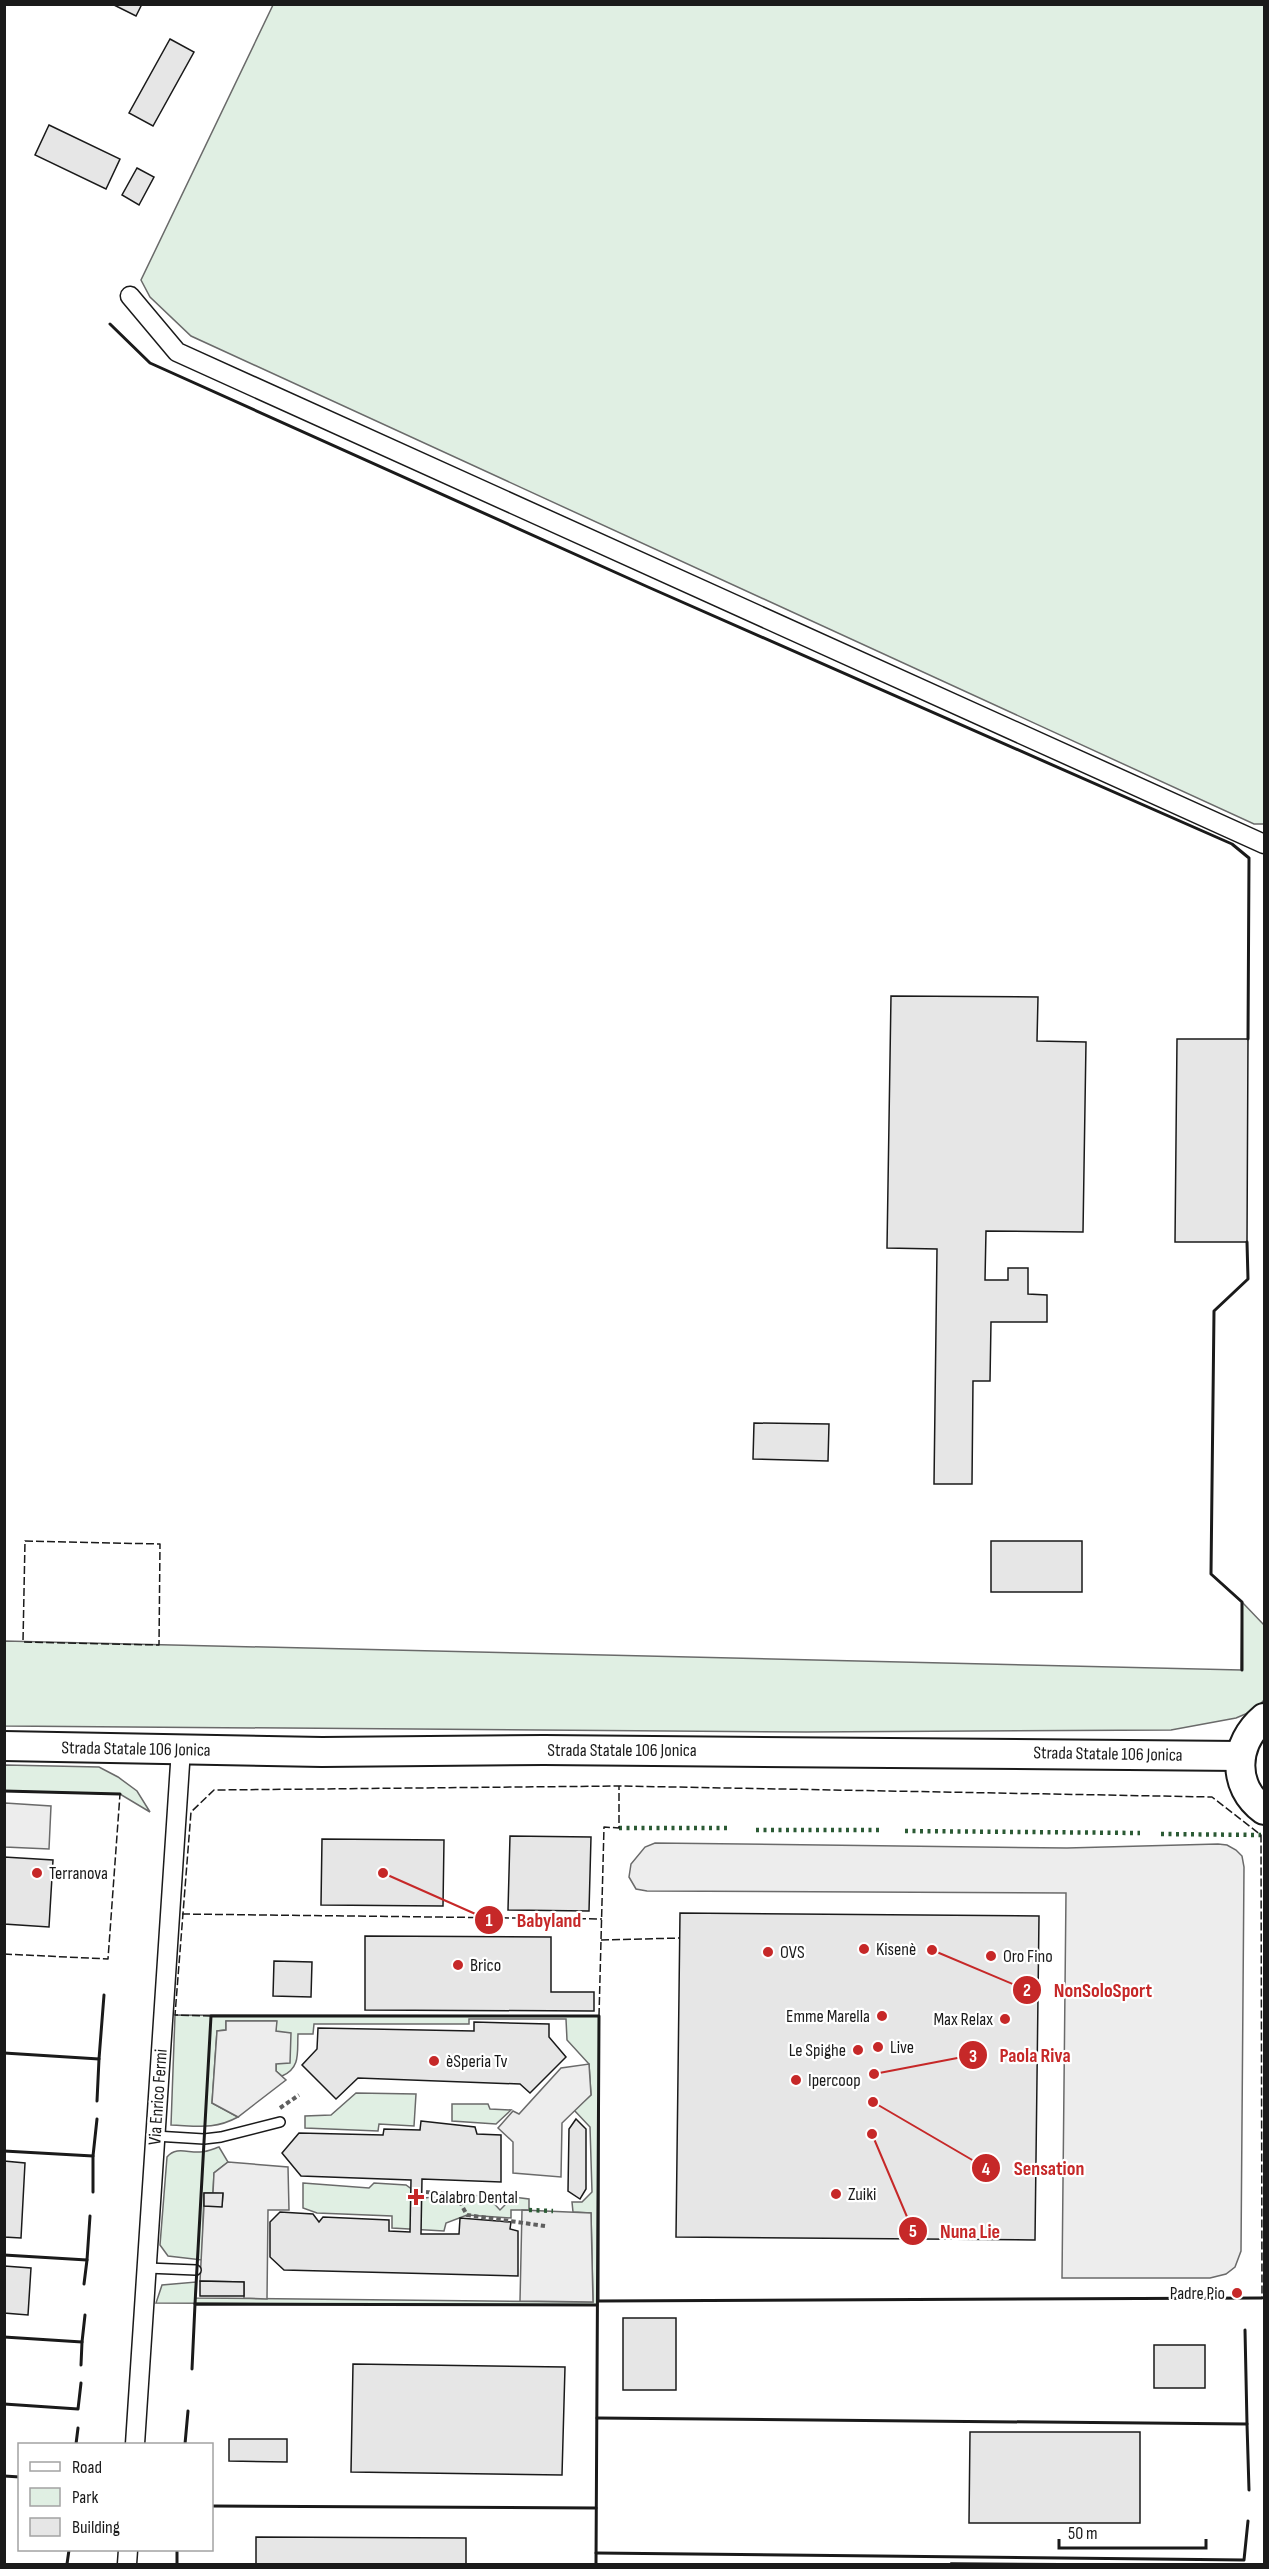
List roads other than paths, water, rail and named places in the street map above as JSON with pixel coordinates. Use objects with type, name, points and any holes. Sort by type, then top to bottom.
[{"type":"main road","points":[[1264,1718],[1250,1731],[1240,1756],[1239,1765],[1242,1782],[1250,1797],[1264,1810]]},
{"type":"main road","name":"Strada Statale 106 Jonica","points":[[4,1746],[322,1752],[556,1750],[1240,1756]]},
{"type":"street","points":[[130,296],[177,352],[1264,844]]},
{"type":"street","name":"Via Enrico Fermi","points":[[135,2443],[181,1749]]},
{"type":"lane","points":[[155,2136],[204,2139],[280,2122]]},
{"type":"lane","points":[[147,2268],[196,2270]]},
{"type":"place","name":"Terranova","points":[[37,1873]]},
{"type":"place","name":"Babyland","points":[[383,1873]]},
{"type":"place","name":"Kisenè","points":[[864,1949]]},
{"type":"place","name":"NonSoloSport","points":[[932,1950]]},
{"type":"place","name":"OVS","points":[[768,1952]]},
{"type":"place","name":"Oro Fino","points":[[991,1956]]},
{"type":"place","name":"Brico","points":[[458,1965]]},
{"type":"place","name":"Emme Marella","points":[[882,2016]]},
{"type":"place","name":"Max Relax","points":[[1005,2019]]},
{"type":"place","name":"Live","points":[[878,2047]]},
{"type":"place","name":"Le Spighe","points":[[858,2050]]},
{"type":"place","name":"èSperia Tv","points":[[434,2061]]},
{"type":"place","name":"Paola Riva","points":[[874,2074]]},
{"type":"place","name":"Ipercoop","points":[[796,2080]]},
{"type":"place","name":"Sensation","points":[[873,2102]]},
{"type":"place","name":"Nuna Lie","points":[[872,2134]]},
{"type":"place","name":"Zuiki","points":[[836,2194]]},
{"type":"place","name":"Calabro Dental","points":[[416,2197]]},
{"type":"place","name":"Padre Pio","points":[[1237,2293]]}]
